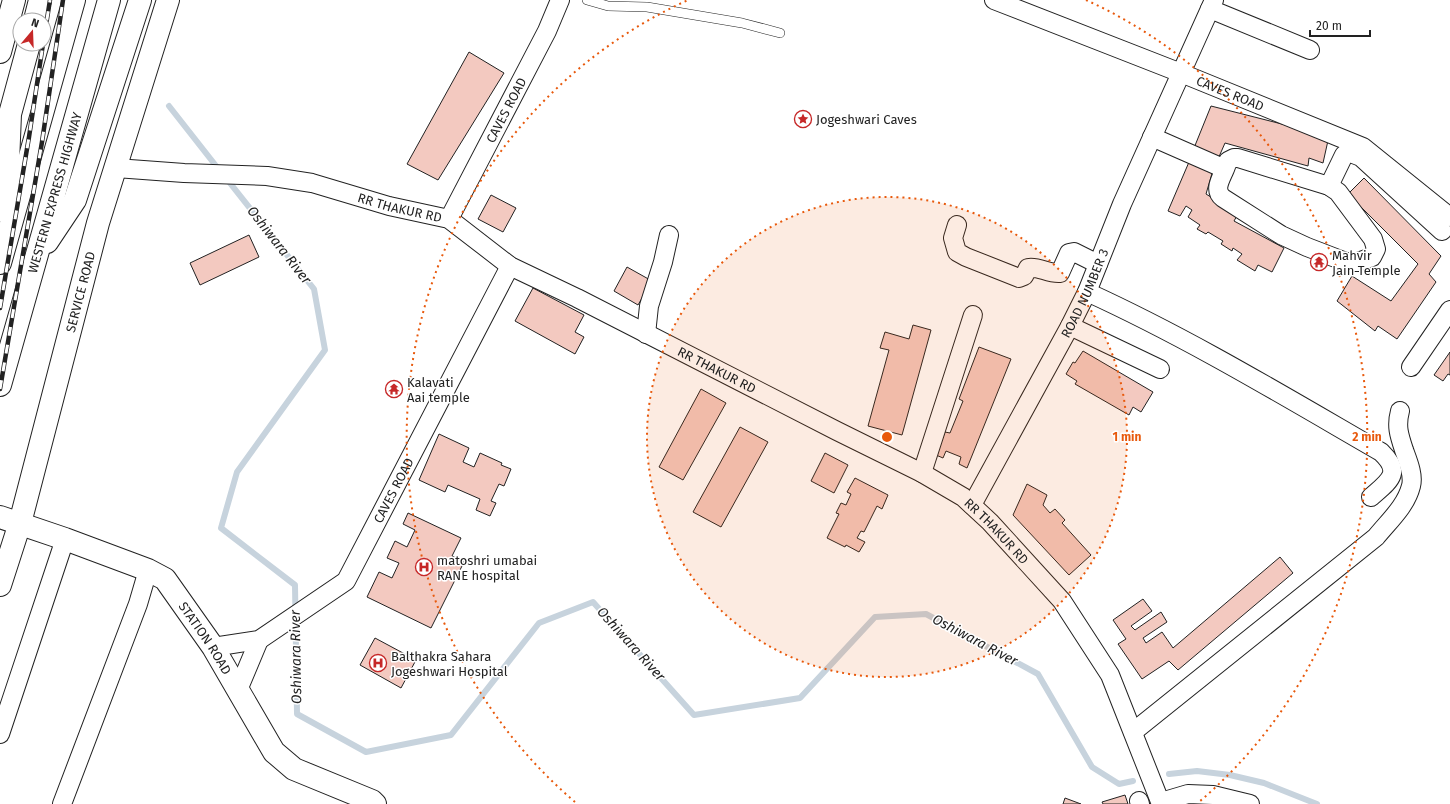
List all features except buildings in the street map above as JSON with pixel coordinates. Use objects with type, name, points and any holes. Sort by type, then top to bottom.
[{"type":"main road","points":[[0,52],[14,0]]},
{"type":"main road","points":[[37,12],[40,0]]},
{"type":"main road","points":[[2,257],[74,0]]},
{"type":"main road","name":"WESTERN EXPRESS HIGHWAY","points":[[0,385],[109,0]]},
{"type":"main road","points":[[35,260],[75,200],[140,0]]},
{"type":"main road","name":"SERVICE ROAD","points":[[0,585],[10,520],[98,223],[168,0]]},
{"type":"main road","points":[[2,257],[10,114],[27,52]]},
{"type":"main road","name":"STATION ROAD","points":[[10,520],[148,570],[165,579],[213,647],[274,752],[294,769],[372,800],[375,804]]},
{"type":"street","name":"CAVES ROAD","points":[[450,219],[547,32],[560,0]]},
{"type":"street","name":"CAVES ROAD","points":[[994,0],[1181,73],[1363,147],[1446,224]]},
{"type":"street","name":"ROAD NUMBER 3","points":[[972,505],[1087,292],[1122,204],[1212,4]]},
{"type":"street","points":[[1212,4],[1310,50]]},
{"type":"street","points":[[1152,137],[1225,169]]},
{"type":"street","points":[[1329,186],[1344,155],[1348,152],[1354,153],[1446,224]]},
{"type":"street","points":[[1238,158],[1329,186],[1338,192],[1373,239],[1376,248],[1372,257],[1358,262],[1346,262],[1294,242],[1218,194],[1217,188],[1225,169],[1228,161],[1238,158]]},
{"type":"street","name":"RR THAKUR RD","points":[[116,168],[184,174],[267,176],[312,183],[389,206],[450,219],[510,266],[837,432],[922,473],[963,497],[990,522],[1062,601],[1110,674],[1161,803]]},
{"type":"street","points":[[957,225],[953,238],[957,252],[966,258],[1019,278],[1024,276],[1028,268],[1033,267],[1054,274],[1060,273],[1069,253],[1074,252],[1098,264]]},
{"type":"street","points":[[646,334],[649,306],[663,262],[669,235]]},
{"type":"street","name":"CAVES ROAD","points":[[213,647],[259,640],[346,581],[510,266]]},
{"type":"street","points":[[1087,292],[1232,366],[1381,452],[1390,460],[1392,470],[1390,481],[1371,497]]},
{"type":"street","points":[[1411,367],[1450,310]]},
{"type":"street","points":[[922,473],[973,315]]},
{"type":"street","points":[[1070,326],[1160,369]]},
{"type":"street","points":[[1133,732],[1376,537],[1402,506],[1411,485],[1410,467],[1401,442],[1397,422],[1400,411]]},
{"type":"street","points":[[0,734],[65,539]]},
{"type":"street","points":[[62,804],[138,604],[148,570]]},
{"type":"street","points":[[238,690],[259,640]]},
{"type":"street","points":[[1161,803],[1180,795],[1200,794],[1213,795],[1250,804]]},
{"type":"lane","points":[[587,0],[608,6],[647,7],[742,23],[780,34]]},
{"type":"waterway","name":"Oshiwara River","points":[[169,106],[220,171]]},
{"type":"waterway","name":"Oshiwara River","points":[[226,178],[314,289],[325,350],[237,472],[221,528],[295,585],[297,714],[366,752],[451,735],[539,623],[593,602],[694,715],[800,698],[875,617],[926,614],[1038,674],[1092,767],[1119,784],[1133,781]]},
{"type":"waterway","name":"Oshiwara River","points":[[1169,774],[1197,771],[1230,775],[1264,783],[1317,804]]},
{"type":"railway","points":[[48,12],[50,0]]},
{"type":"railway","points":[[0,389],[42,142],[63,0]]},
{"type":"railway","points":[[0,308],[42,52]]},
{"type":"place","name":"Jogeshwari Caves","points":[[803,119]]},
{"type":"place","name":"Mahvir Jain Temple","points":[[1319,262]]},
{"type":"place","name":"Kalavati Aai temple","points":[[394,389]]},
{"type":"place","name":"matoshri umabai RANE hospital","points":[[424,567]]},
{"type":"place","name":"Balthakra Sahara Jogeshwari Hospital","points":[[378,663]]}]
